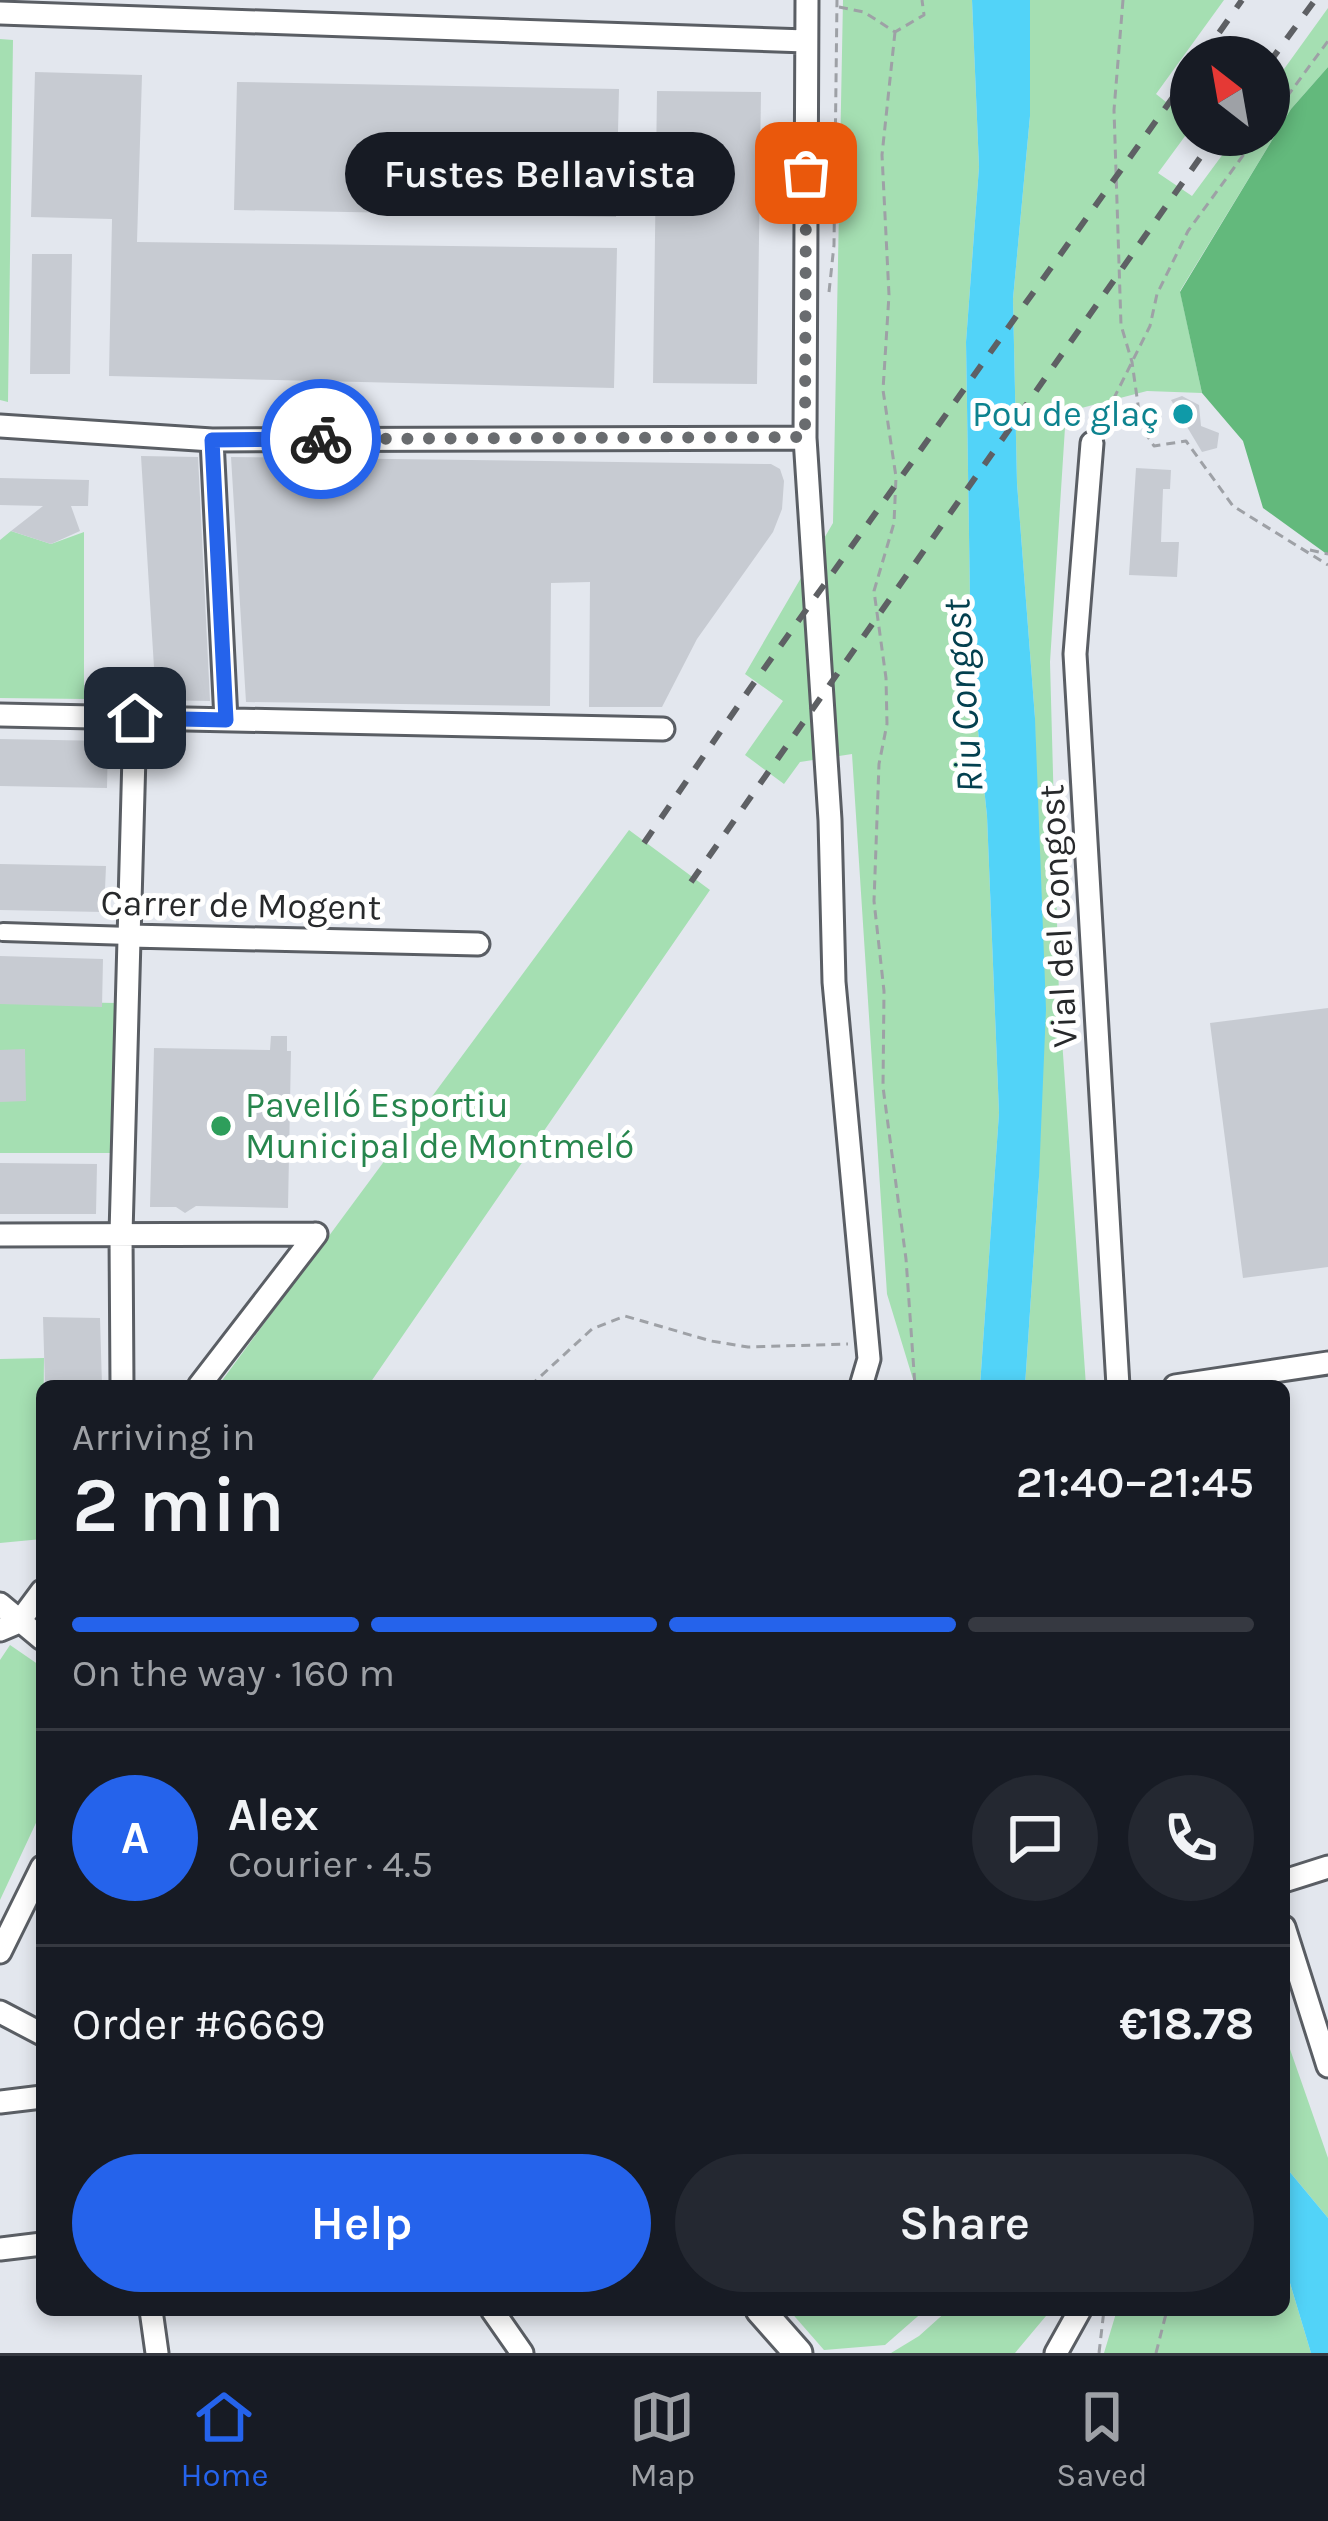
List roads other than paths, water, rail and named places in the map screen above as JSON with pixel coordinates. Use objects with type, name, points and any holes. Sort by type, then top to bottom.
[{"type":"street","points":[[807,0],[805,437],[830,820],[834,982],[869,1359],[863,1380]]},
{"type":"street","points":[[0,14],[806,40]]},
{"type":"street","points":[[0,426],[212,440],[805,437]]},
{"type":"street","points":[[212,440],[226,720]]},
{"type":"street","name":"Vial del Congost","points":[[1092,443],[1075,654],[1118,1380]]},
{"type":"street","points":[[0,715],[663,729]]},
{"type":"street","points":[[122,1380],[135,718]]},
{"type":"street","name":"Carrer de Mogent","points":[[3,932],[478,944]]},
{"type":"street","points":[[0,1235],[316,1234],[204,1380]]},
{"type":"street","points":[[1215,1380],[1328,1363]]},
{"type":"street","points":[[0,1604],[9,1626],[36,1597]]},
{"type":"street","points":[[1290,1879],[1328,1867]]},
{"type":"street","points":[[0,1952],[36,1882]]},
{"type":"street","points":[[1290,1946],[1328,2066]]},
{"type":"street","points":[[0,2012],[36,2031]]},
{"type":"street","points":[[0,2102],[36,2098]]},
{"type":"street","points":[[0,2249],[36,2245]]},
{"type":"street","points":[[152,2316],[157,2353]]},
{"type":"street","points":[[497,2316],[522,2353]]},
{"type":"street","points":[[765,2316],[797,2353]]},
{"type":"street","points":[[1056,2353],[1077,2316]]},
{"type":"water","points":[[972,0],[1030,0],[1030,116],[1013,299],[1017,483],[1035,718],[1046,1009],[1025,1380],[980,1380],[999,1113],[987,816],[971,663],[966,342],[979,167]]},
{"type":"water","points":[[1290,2172],[1328,2218],[1328,2353],[1311,2353],[1290,2283]]},
{"type":"railway","points":[[1217,36],[1242,0]]},
{"type":"railway","points":[[1289,36],[1315,0]]},
{"type":"railway","points":[[644,843],[1170,101]]},
{"type":"railway","points":[[691,882],[1201,156]]},
{"type":"place","name":"Fustes Bellavista","points":[[806,173]]},
{"type":"place","name":"Pou de glaç","points":[[1183,414]]},
{"type":"place","name":"Pavelló Esportiu Municipal de Montmeló","points":[[221,1126]]},
{"type":"water label","name":"Riu Congost","points":[[963,696]]}]
